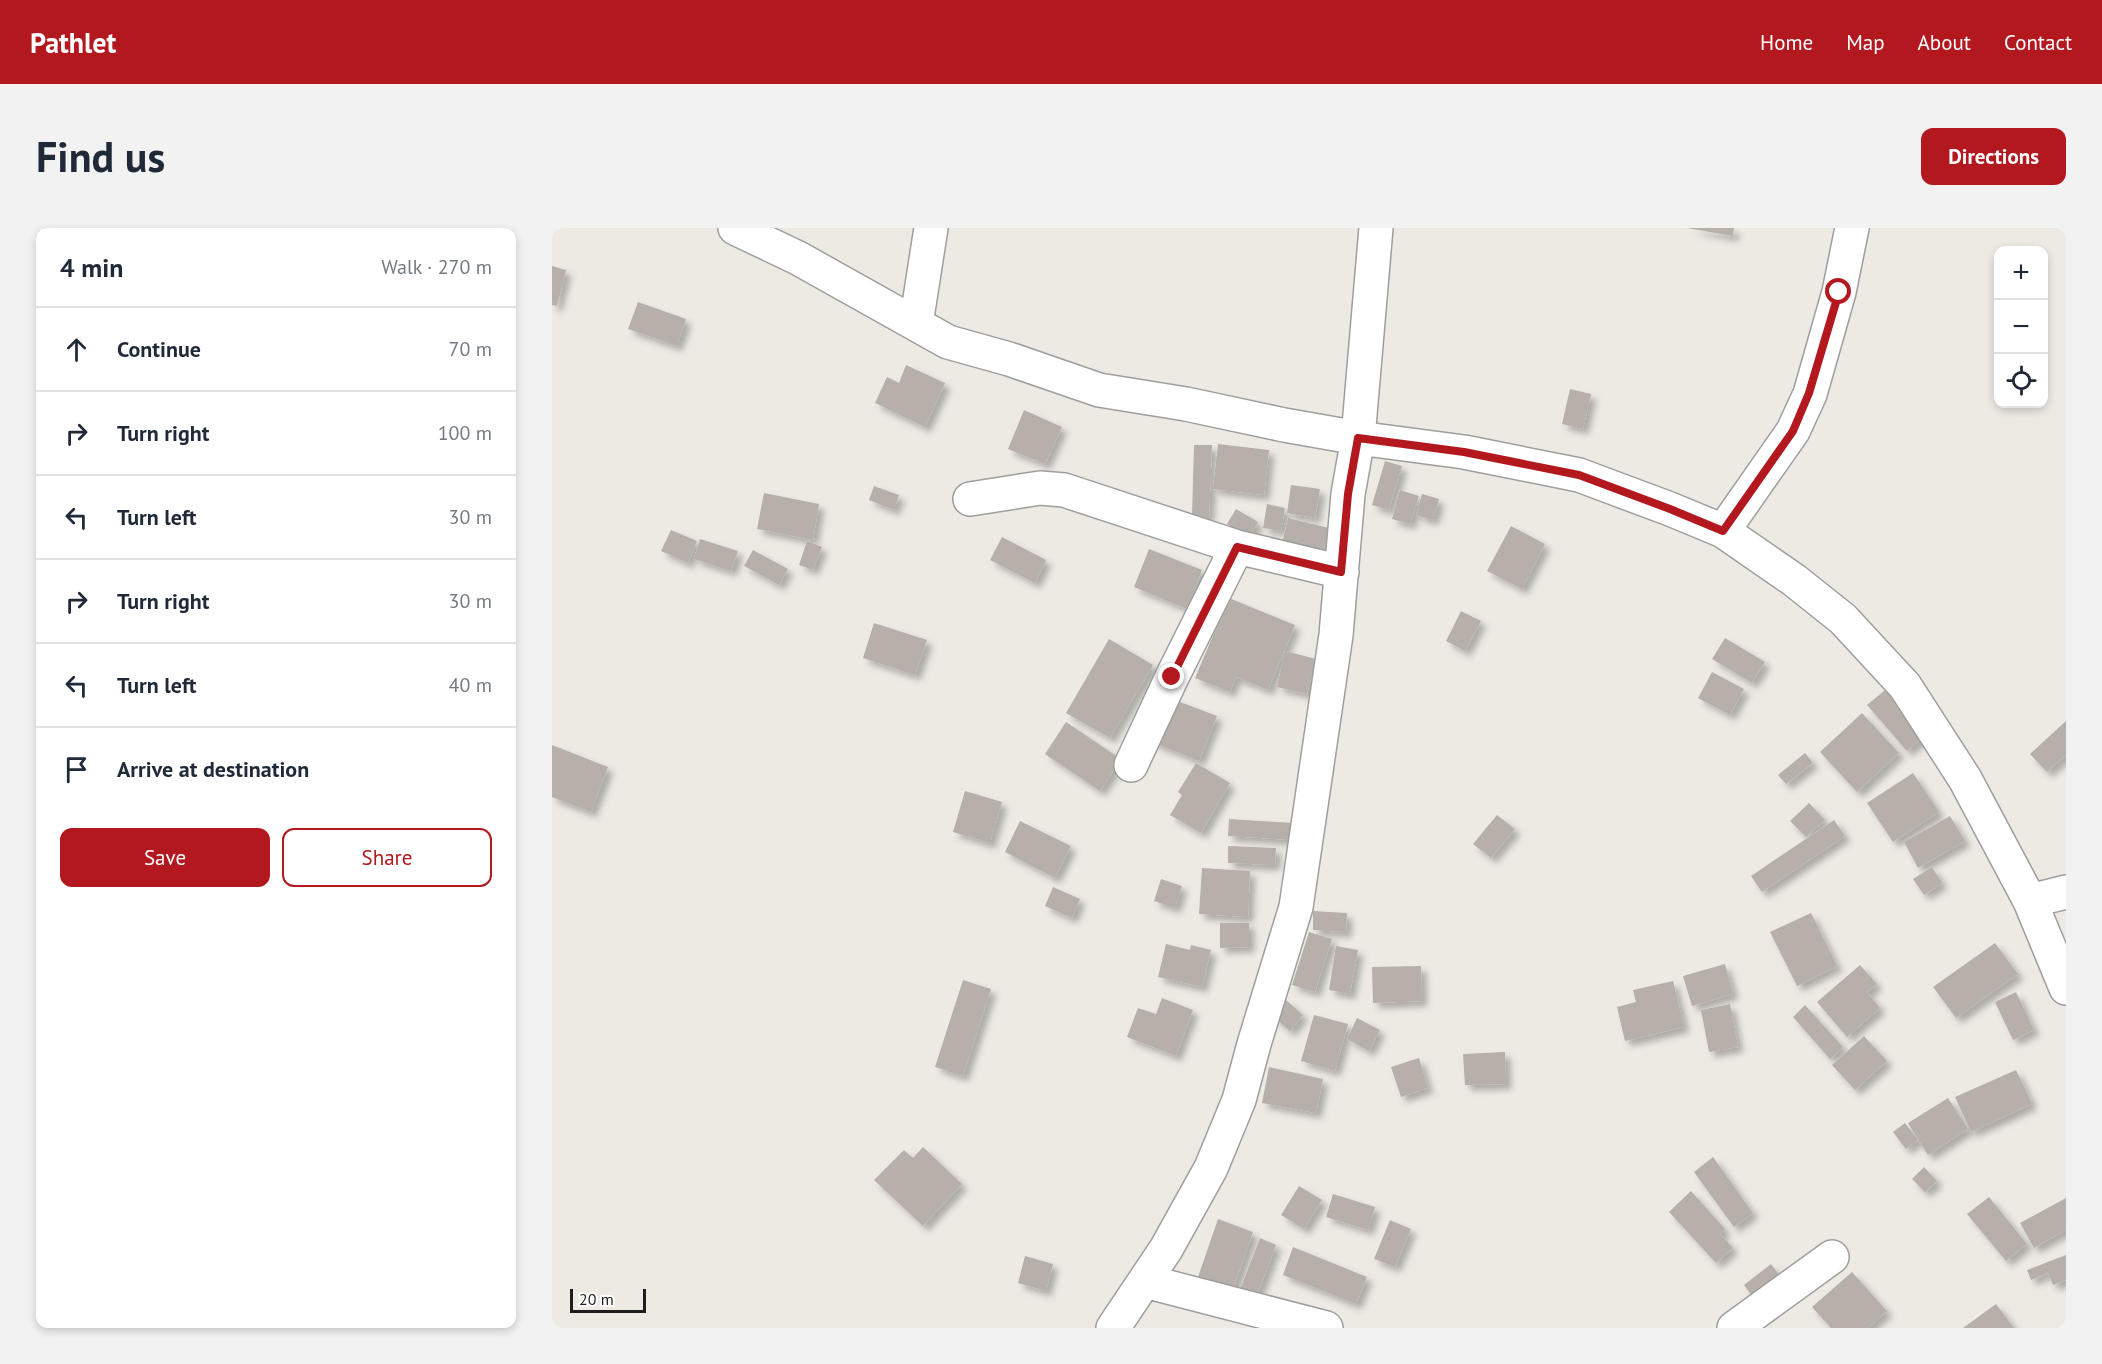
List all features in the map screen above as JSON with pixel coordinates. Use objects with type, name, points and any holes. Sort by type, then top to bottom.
[{"type":"street","points":[[916,324],[931,228]]},
{"type":"street","points":[[1113,1328],[1167,1249],[1211,1168],[1239,1100],[1296,907],[1336,635],[1348,494],[1358,438],[1376,228]]},
{"type":"street","points":[[1723,531],[1793,431],[1809,393],[1839,292],[1852,228]]},
{"type":"street","points":[[747,231],[948,342],[1009,359],[1099,390],[1186,404],[1358,438],[1464,452],[1579,475],[1723,531],[1794,580],[1843,619],[1905,686],[1965,779],[2030,901],[2066,988]]},
{"type":"street","points":[[970,499],[1040,488],[1064,490],[1237,547],[1341,572]]},
{"type":"street","points":[[1131,765],[1237,547]]},
{"type":"street","points":[[2030,901],[2066,892]]},
{"type":"street","points":[[1734,1328],[1832,1257]]},
{"type":"street","points":[[1145,1281],[1326,1328]]},
{"type":"building","points":[[1687,228],[1734,228],[1733,236]]},
{"type":"building","points":[[552,266],[566,270],[557,306],[552,305]]},
{"type":"building","points":[[638,302],[686,319],[677,346],[628,329]]},
{"type":"building","points":[[906,365],[945,383],[925,427],[875,403],[887,377],[899,383]]},
{"type":"building","points":[[1570,389],[1591,394],[1583,429],[1562,424]]},
{"type":"building","points":[[1024,410],[1062,427],[1045,464],[1008,449]]},
{"type":"building","points":[[1218,444],[1269,450],[1264,495],[1213,489]]},
{"type":"building","points":[[1194,445],[1212,445],[1209,517],[1192,516]]},
{"type":"building","points":[[1385,461],[1402,466],[1389,510],[1372,505]]},
{"type":"building","points":[[1291,485],[1320,489],[1315,518],[1287,513]]},
{"type":"building","points":[[874,486],[899,495],[894,510],[869,500]]},
{"type":"building","points":[[1400,490],[1419,496],[1410,524],[1392,519]]},
{"type":"building","points":[[764,493],[819,504],[813,540],[757,529]]},
{"type":"building","points":[[1422,494],[1439,499],[1433,520],[1416,515]]},
{"type":"building","points":[[1267,504],[1285,508],[1281,531],[1263,528]]},
{"type":"building","points":[[1236,509],[1258,522],[1249,538],[1227,524]]},
{"type":"building","points":[[1288,518],[1329,528],[1323,554],[1282,544]]},
{"type":"building","points":[[1511,526],[1545,544],[1522,589],[1487,571]]},
{"type":"building","points":[[671,530],[697,541],[688,563],[661,551]]},
{"type":"building","points":[[1002,537],[1046,560],[1035,583],[990,560]]},
{"type":"building","points":[[700,539],[738,551],[731,571],[694,559]]},
{"type":"building","points":[[807,541],[822,547],[813,570],[799,565]]},
{"type":"building","points":[[1149,549],[1202,570],[1187,609],[1134,587]]},
{"type":"building","points":[[753,550],[788,569],[779,585],[744,566]]},
{"type":"building","points":[[1229,598],[1295,625],[1268,690],[1236,677],[1230,692],[1195,678]]},
{"type":"building","points":[[1461,611],[1481,621],[1465,651],[1446,641]]},
{"type":"building","points":[[874,623],[927,640],[915,675],[863,658]]},
{"type":"building","points":[[1725,638],[1765,662],[1752,683],[1712,659]]},
{"type":"building","points":[[1109,639],[1153,665],[1110,738],[1066,713]]},
{"type":"building","points":[[1285,651],[1316,659],[1307,694],[1277,687]]},
{"type":"building","points":[[1712,672],[1744,689],[1730,715],[1698,698]]},
{"type":"building","points":[[1885,690],[1924,736],[1907,751],[1867,705]]},
{"type":"building","points":[[1167,697],[1217,716],[1199,761],[1150,741]]},
{"type":"building","points":[[1862,713],[1899,753],[1857,792],[1820,752]]},
{"type":"building","points":[[2066,721],[2066,755],[2047,772],[2030,754]]},
{"type":"building","points":[[1066,722],[1121,759],[1100,791],[1045,754]]},
{"type":"building","points":[[552,745],[608,767],[591,812],[552,797]]},
{"type":"building","points":[[1805,753],[1813,763],[1786,784],[1778,775]]},
{"type":"building","points":[[1196,763],[1230,783],[1201,833],[1170,815],[1182,795],[1178,792]]},
{"type":"building","points":[[1913,773],[1939,812],[1893,842],[1867,803]]},
{"type":"building","points":[[965,791],[1002,802],[990,843],[953,832]]},
{"type":"building","points":[[1809,803],[1825,820],[1806,837],[1790,821]]},
{"type":"building","points":[[1497,815],[1515,829],[1491,858],[1473,844]]},
{"type":"building","points":[[1950,816],[1965,841],[1918,868],[1904,842]]},
{"type":"building","points":[[1229,819],[1293,823],[1292,840],[1228,836]]},
{"type":"building","points":[[1834,820],[1845,836],[1762,892],[1751,876]]},
{"type":"building","points":[[1020,821],[1071,846],[1055,878],[1005,852]]},
{"type":"building","points":[[1228,846],[1276,848],[1275,865],[1228,863]]},
{"type":"building","points":[[1932,867],[1942,883],[1924,895],[1913,879]]},
{"type":"building","points":[[1202,868],[1250,871],[1248,917],[1199,914]]},
{"type":"building","points":[[1161,879],[1182,886],[1175,908],[1154,901]]},
{"type":"building","points":[[1053,887],[1080,899],[1072,918],[1045,906]]},
{"type":"building","points":[[1313,911],[1347,913],[1346,932],[1313,930]]},
{"type":"building","points":[[1811,913],[1837,966],[1797,986],[1770,932]]},
{"type":"building","points":[[1220,923],[1249,923],[1249,947],[1220,948]]},
{"type":"building","points":[[1309,932],[1332,939],[1315,992],[1292,985]]},
{"type":"building","points":[[1995,943],[2018,974],[1956,1018],[1933,987]]},
{"type":"building","points":[[1166,944],[1190,950],[1191,945],[1211,950],[1202,987],[1158,977]]},
{"type":"building","points":[[1336,946],[1358,950],[1350,994],[1329,990]]},
{"type":"building","points":[[1725,964],[1733,994],[1692,1006],[1683,976]]},
{"type":"building","points":[[1860,965],[1877,984],[1867,992],[1880,1008],[1847,1037],[1817,1002]]},
{"type":"building","points":[[1421,966],[1422,1001],[1373,1003],[1372,967]]},
{"type":"building","points":[[963,980],[991,989],[963,1076],[935,1067]]},
{"type":"building","points":[[1673,981],[1684,1027],[1625,1041],[1617,1007],[1636,1002],[1633,990]]},
{"type":"building","points":[[2016,992],[2034,1030],[2013,1040],[1995,1002]]},
{"type":"building","points":[[1162,998],[1193,1010],[1176,1056],[1127,1037],[1138,1008],[1156,1014]]},
{"type":"building","points":[[1286,1000],[1303,1015],[1290,1031],[1272,1016]]},
{"type":"building","points":[[1730,1004],[1738,1047],[1709,1052],[1701,1010]]},
{"type":"building","points":[[1805,1005],[1843,1047],[1830,1059],[1793,1017]]},
{"type":"building","points":[[1314,1015],[1348,1024],[1335,1071],[1301,1061]]},
{"type":"building","points":[[1357,1018],[1380,1030],[1369,1051],[1347,1039]]},
{"type":"building","points":[[1864,1036],[1887,1061],[1855,1090],[1832,1065]]},
{"type":"building","points":[[1505,1052],[1506,1084],[1465,1085],[1463,1054]]},
{"type":"building","points":[[1419,1058],[1428,1088],[1401,1097],[1391,1067]]},
{"type":"building","points":[[1269,1067],[1323,1079],[1316,1113],[1262,1103]]},
{"type":"building","points":[[2016,1070],[2032,1104],[1971,1132],[1955,1097]]},
{"type":"building","points":[[1948,1098],[1968,1129],[1928,1155],[1908,1123]]},
{"type":"building","points":[[1905,1123],[1918,1140],[1906,1149],[1893,1132]]},
{"type":"building","points":[[923,1147],[962,1184],[923,1226],[874,1180],[904,1150],[913,1158]]},
{"type":"building","points":[[1713,1157],[1753,1213],[1734,1227],[1694,1172]]},
{"type":"building","points":[[1924,1167],[1937,1181],[1925,1192],[1912,1179]]},
{"type":"building","points":[[1299,1186],[1322,1200],[1304,1229],[1281,1215]]},
{"type":"building","points":[[1691,1191],[1725,1229],[1720,1234],[1733,1248],[1716,1263],[1669,1212]]},
{"type":"building","points":[[1333,1194],[1375,1207],[1368,1230],[1326,1217]]},
{"type":"building","points":[[1989,1197],[2027,1244],[2006,1261],[1967,1214]]},
{"type":"building","points":[[2066,1198],[2066,1230],[2034,1248],[2020,1223]]},
{"type":"building","points":[[1218,1219],[1253,1232],[1232,1292],[1197,1280]]},
{"type":"building","points":[[1390,1220],[1411,1229],[1395,1267],[1374,1259]]},
{"type":"building","points":[[1260,1238],[1276,1245],[1255,1301],[1238,1295]]},
{"type":"building","points":[[1293,1247],[1367,1277],[1356,1304],[1283,1275]]},
{"type":"building","points":[[2066,1255],[2066,1280],[2053,1285],[2048,1273],[2031,1280],[2027,1270]]},
{"type":"building","points":[[1025,1256],[1053,1264],[1046,1291],[1018,1283]]},
{"type":"building","points":[[1771,1264],[1786,1284],[1759,1305],[1744,1285]]},
{"type":"building","points":[[1852,1272],[1887,1311],[1868,1328],[1831,1328],[1812,1307]]},
{"type":"building","points":[[1996,1304],[2014,1328],[1963,1328]]},
{"type":"route","points":[[1172,677],[1237,547],[1341,572],[1348,494],[1358,438],[1464,452],[1579,475],[1723,531],[1793,431],[1809,393],[1839,292]]}]
